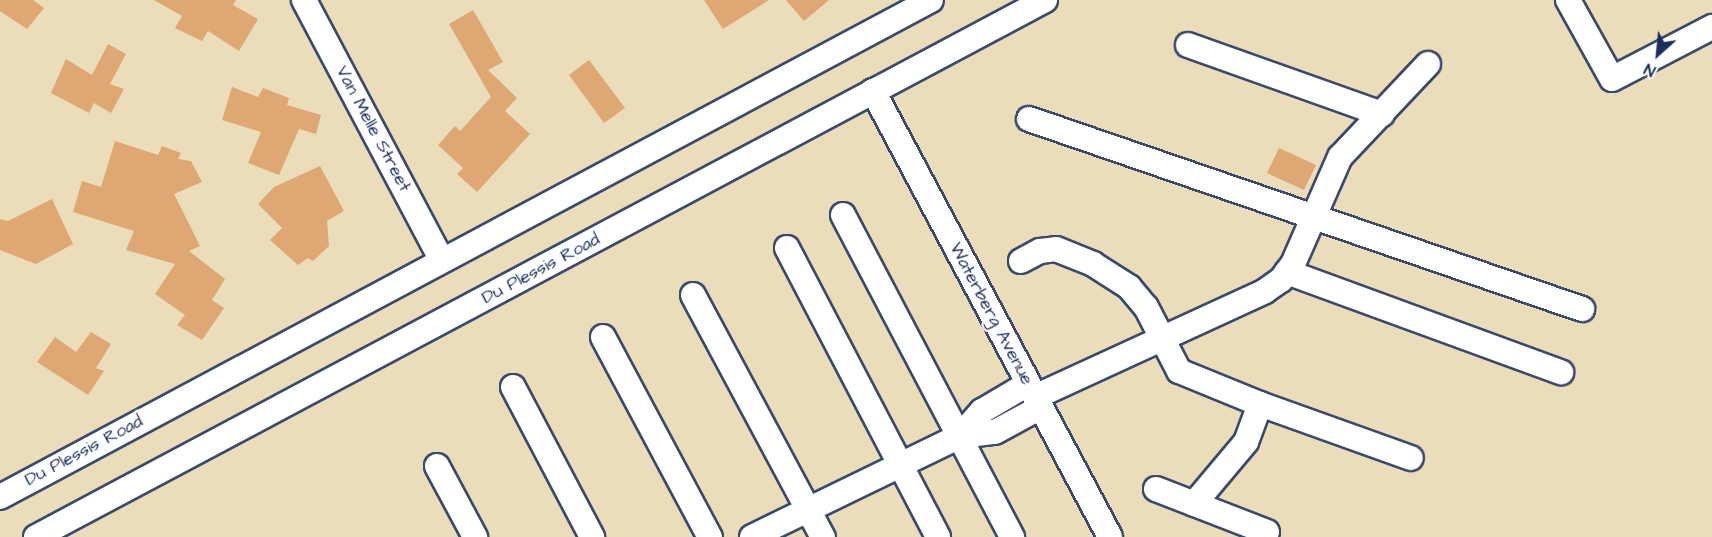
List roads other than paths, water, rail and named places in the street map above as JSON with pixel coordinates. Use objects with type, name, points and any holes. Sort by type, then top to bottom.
[{"type":"street","name":"Van Melle Street","points":[[304,0],[441,259]]},
{"type":"street","name":"Du Plessis Road","points":[[0,497],[441,259],[932,0]]},
{"type":"street","name":"Du Plessis Road","points":[[36,537],[1045,0]]},
{"type":"street","points":[[1568,0],[1612,79],[1712,27]]},
{"type":"street","points":[[1188,45],[1382,114]]},
{"type":"street","points":[[960,436],[982,411],[1005,397],[1035,396],[1265,291],[1287,272],[1340,157],[1428,64]]},
{"type":"street","name":"Waterberg Avenue","points":[[873,91],[1110,537]]},
{"type":"street","points":[[1029,119],[1312,214],[1582,309]]},
{"type":"street","points":[[843,215],[1012,537]]},
{"type":"street","points":[[787,248],[938,537]]},
{"type":"street","points":[[1022,261],[1040,251],[1056,249],[1093,264],[1129,287],[1146,307],[1160,339],[1179,371],[1260,404],[1411,458]]},
{"type":"street","points":[[1287,272],[1561,372]]},
{"type":"street","points":[[693,295],[823,537]]},
{"type":"street","points":[[603,337],[710,537]]},
{"type":"street","points":[[513,387],[592,537]]},
{"type":"street","points":[[752,537],[960,436],[995,432],[1017,420],[1035,396]]},
{"type":"street","points":[[1005,397],[1017,420]]},
{"type":"street","points":[[1194,504],[1246,442],[1260,404]]},
{"type":"street","points":[[437,466],[475,537]]},
{"type":"street","points":[[1156,489],[1267,531]]}]
